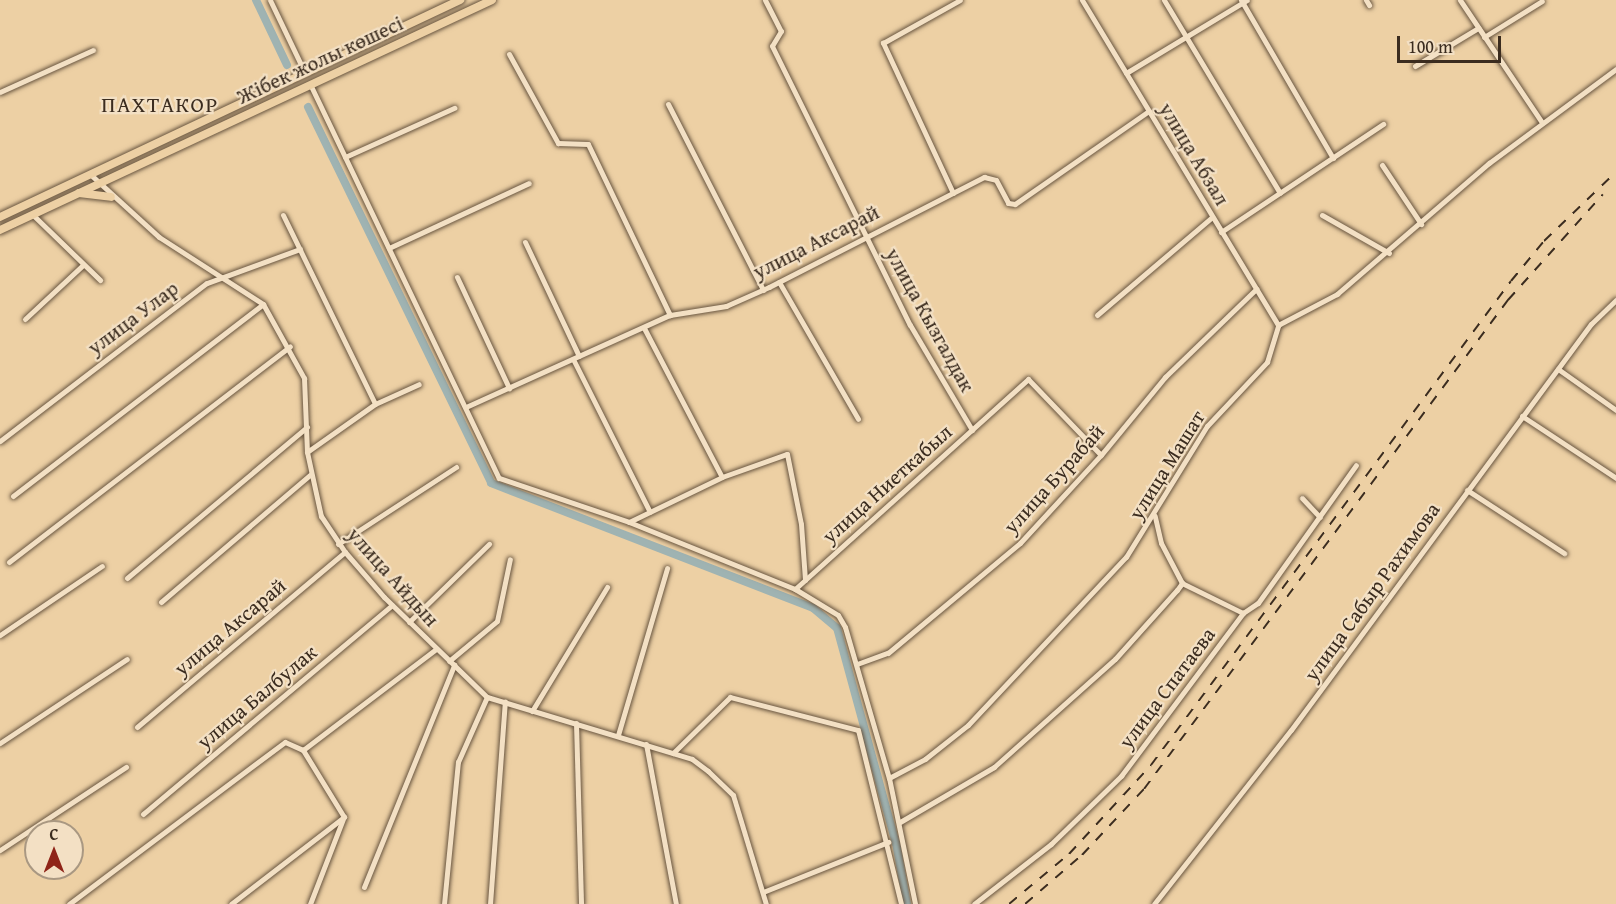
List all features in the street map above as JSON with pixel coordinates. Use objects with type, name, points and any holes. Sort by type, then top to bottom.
[{"type":"main road","name":"Жібек жолы көшесі","points":[[0,217],[460,0]]},
{"type":"main road","name":"Жібек жолы көшесі","points":[[0,230],[98,182],[492,0]]},
{"type":"main road","points":[[76,193],[111,197]]},
{"type":"street","points":[[270,0],[305,73]]},
{"type":"street","name":"улица Кызгалдак","points":[[765,0],[781,31],[772,46],[910,325],[972,430]]},
{"type":"street","points":[[953,193],[883,44],[960,0]]},
{"type":"street","name":"улица Абзал","points":[[1082,0],[1278,325]]},
{"type":"street","points":[[1164,0],[1280,193]]},
{"type":"street","points":[[1461,0],[1541,121]]},
{"type":"street","points":[[1126,73],[1243,1],[1333,158]]},
{"type":"street","points":[[1484,37],[1542,1]]},
{"type":"street","points":[[1414,66],[1478,28]]},
{"type":"street","points":[[0,92],[93,50]]},
{"type":"street","points":[[510,54],[558,144],[588,144],[670,315]]},
{"type":"street","points":[[1278,325],[1337,294],[1389,253],[1541,121],[1616,69]]},
{"type":"street","points":[[310,84],[468,406],[499,478],[629,522],[795,589],[838,615],[857,664],[889,778],[900,822],[915,904]]},
{"type":"street","points":[[668,104],[763,290]]},
{"type":"street","points":[[345,157],[454,108]]},
{"type":"street","name":"улица Аксарай","points":[[468,406],[670,315],[726,306],[763,290],[953,193],[990,177],[996,180],[1008,203],[1015,204],[1149,111]]},
{"type":"street","points":[[1221,232],[1383,124]]},
{"type":"street","points":[[1382,165],[1421,224]]},
{"type":"street","name":"улица Айдын","points":[[90,174],[111,197],[159,237],[223,275],[263,304],[290,346],[304,378],[308,452],[318,508],[338,544],[392,605],[435,649],[487,696],[692,759],[733,795],[766,904]]},
{"type":"street","points":[[389,248],[529,183]]},
{"type":"street","points":[[32,214],[100,280]]},
{"type":"street","points":[[283,215],[375,404]]},
{"type":"street","points":[[1322,216],[1389,253]]},
{"type":"street","points":[[1097,315],[1212,217]]},
{"type":"street","points":[[525,242],[576,358],[650,512]]},
{"type":"street","name":"улица Улар","points":[[0,441],[223,275],[300,249]]},
{"type":"street","points":[[25,319],[83,265]]},
{"type":"street","points":[[457,277],[509,388]]},
{"type":"street","points":[[779,282],[858,419]]},
{"type":"street","name":"улица Бурабай","points":[[857,664],[888,653],[1020,543],[1101,455],[1165,377],[1256,289]]},
{"type":"street","name":"улица Сабыр Рахимова","points":[[1154,904],[1284,739],[1522,416],[1616,300]]},
{"type":"street","points":[[13,496],[263,304]]},
{"type":"street","name":"улица Машат","points":[[889,778],[925,759],[968,725],[1078,612],[1126,557],[1155,516],[1208,426],[1267,362],[1278,325]]},
{"type":"street","points":[[644,328],[722,477]]},
{"type":"street","points":[[9,562],[290,346]]},
{"type":"street","points":[[1558,369],[1616,410]]},
{"type":"street","name":"улица Ниеткабыл","points":[[795,589],[1028,379],[1101,455]]},
{"type":"street","points":[[308,452],[375,404],[419,384]]},
{"type":"street","points":[[1522,416],[1616,478]]},
{"type":"street","points":[[127,578],[307,427]]},
{"type":"street","points":[[629,522],[722,477],[787,454],[801,525],[805,580]]},
{"type":"street","name":"улица Спатаева","points":[[974,904],[1051,844],[1121,776],[1243,613],[1258,603],[1356,465]]},
{"type":"street","points":[[338,544],[456,467]]},
{"type":"street","points":[[161,602],[311,474]]},
{"type":"street","points":[[1467,490],[1564,553]]},
{"type":"street","points":[[1302,498],[1320,517]]},
{"type":"street","points":[[1155,516],[1161,543],[1182,583],[1243,613]]},
{"type":"street","points":[[409,622],[489,544]]},
{"type":"street","name":"улица Аксарай","points":[[137,727],[345,552]]},
{"type":"street","points":[[363,887],[451,663],[497,621],[510,559]]},
{"type":"street","points":[[0,635],[102,566]]},
{"type":"street","points":[[618,735],[668,568]]},
{"type":"street","points":[[900,822],[994,767],[1115,659],[1182,583]]},
{"type":"street","points":[[532,711],[607,587]]},
{"type":"street","name":"улица Балбулак","points":[[143,814],[392,605]]},
{"type":"street","points":[[303,750],[435,649]]},
{"type":"street","points":[[0,743],[128,658]]},
{"type":"street","points":[[444,904],[458,762],[487,696]]},
{"type":"street","points":[[673,753],[730,698],[858,730],[888,842],[901,904]]},
{"type":"street","points":[[489,904],[506,702]]},
{"type":"street","points":[[576,723],[581,904]]},
{"type":"street","points":[[69,904],[285,742],[303,750],[344,817]]},
{"type":"street","points":[[646,744],[676,904]]},
{"type":"street","points":[[0,850],[126,767]]},
{"type":"street","points":[[231,904],[344,817]]},
{"type":"street","points":[[310,904],[344,817]]},
{"type":"street","points":[[763,892],[888,842]]},
{"type":"waterway","points":[[256,0],[287,65]]},
{"type":"waterway","points":[[308,107],[491,483],[813,608],[837,628],[896,843],[907,904]]},
{"type":"railway","points":[[1009,904],[1069,854],[1151,765],[1511,281],[1544,241],[1616,172]]},
{"type":"railway","points":[[1025,904],[1082,855],[1144,789],[1508,300],[1603,194]]},
{"type":"district","name":"ПАХТАКОР","points":[[160,105]]}]
